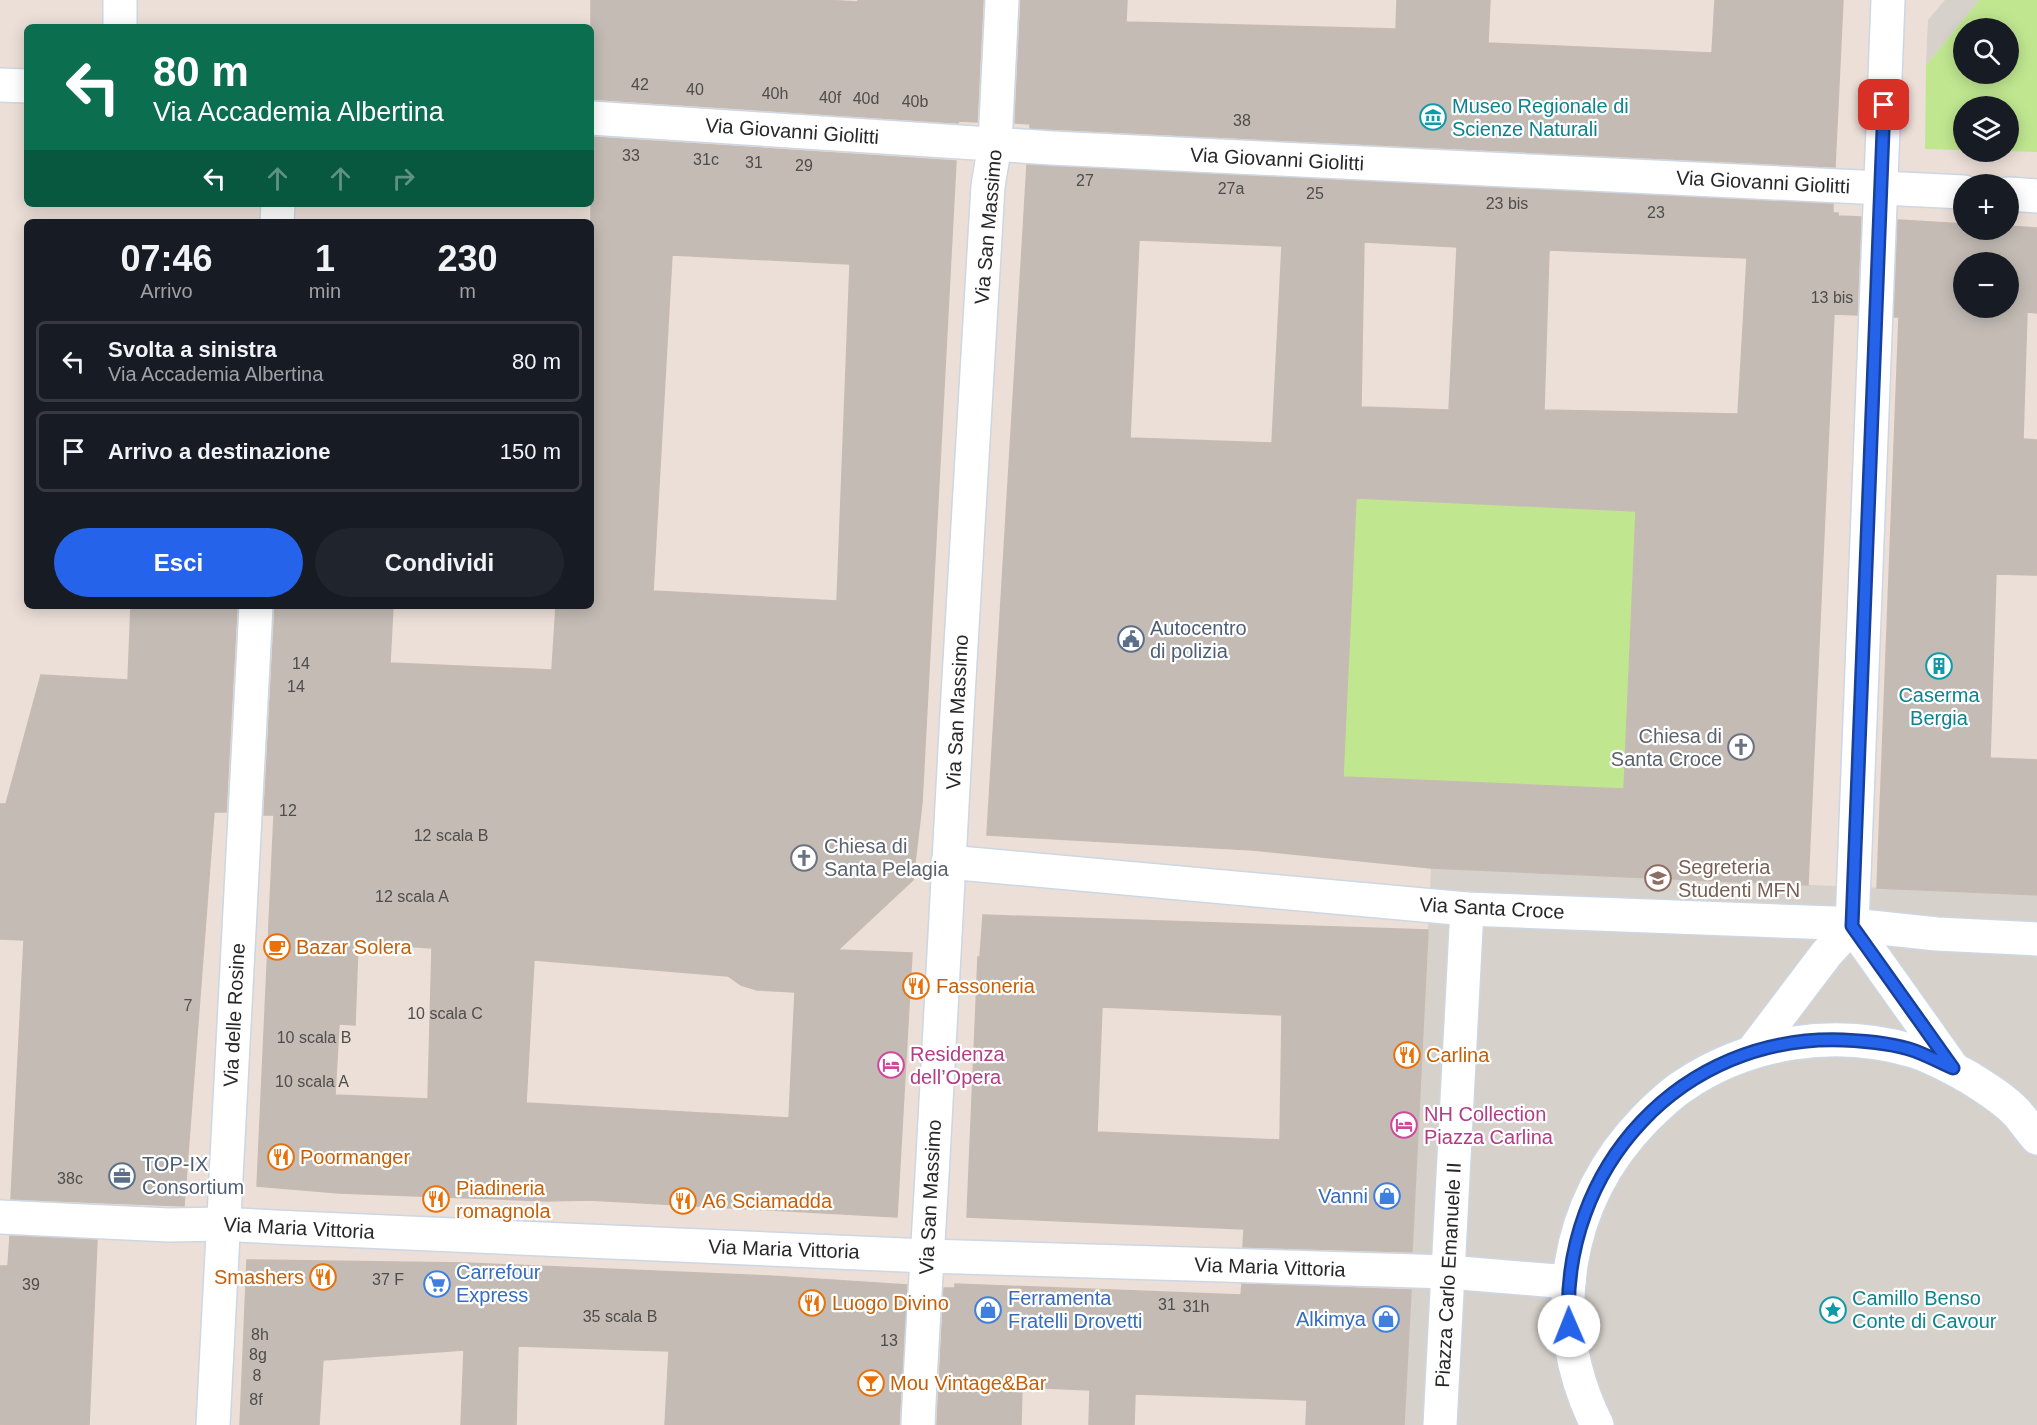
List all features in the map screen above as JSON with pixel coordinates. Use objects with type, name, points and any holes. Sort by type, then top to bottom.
[{"type":"street","points":[[120,0],[120,24]]},
{"type":"street","name":"Via San Massimo","points":[[918,1425],[948,862],[988,186],[995,144],[1002,0]]},
{"type":"street","points":[[1888,0],[1852,926],[1953,1068]]},
{"type":"street","points":[[0,84],[24,86]]},
{"type":"street","name":"Via Giovanni Giolitti","points":[[594,118],[995,144],[1953,191]]},
{"type":"street","points":[[2019,195],[2037,196]]},
{"type":"street","name":"Via delle Rosine","points":[[213,1425],[256,609]]},
{"type":"street","name":"Via Santa Croce","points":[[948,862],[1467,909],[1833,923],[1937,934],[2037,939]]},
{"type":"street","name":"Piazza Carlo Emanuele II","points":[[1440,1425],[1467,909]]},
{"type":"street","points":[[1752,1052],[1827,953],[1852,926]]},
{"type":"street","points":[[1597,1425],[1576,1373],[1570,1339],[1570,1265],[1578,1231],[1590,1198],[1626,1138],[1682,1087],[1714,1068],[1752,1052],[1791,1043],[1826,1040],[1857,1041],[1914,1051],[1953,1068],[1986,1088],[2016,1112],[2037,1138]]},
{"type":"street","name":"Via Maria Vittoria","points":[[0,1217],[169,1225],[223,1224],[927,1256],[1448,1272],[1569,1282]]},
{"type":"green space","points":[[1979,0],[2037,0],[2037,152],[2019,151],[2019,96],[1953,96],[1953,150],[1925,149],[1926,65],[1953,32],[1953,84],[2019,84],[2019,18],[1964,18]]},
{"type":"green space","points":[[1356,498],[1636,511],[1624,789],[1343,777]]},
{"type":"shaded area","points":[[1945,0],[1979,0],[1964,18],[1953,18],[1953,32],[1926,65],[1928,20]]},
{"type":"shaded area","points":[[1431,868],[2037,895],[2037,1425],[1404,1425]]},
{"type":"building","points":[[591,0],[858,2],[858,0],[983,0],[977,122],[959,121],[958,123],[594,99],[594,24],[591,24]]},
{"type":"building","points":[[1021,0],[1127,0],[1126,22],[1396,29],[1397,0],[1490,0],[1488,43],[1712,53],[1715,0],[1843,0],[1835,167],[1030,128],[1030,124],[1015,123]]},
{"type":"building","points":[[594,137],[956,161],[922,803],[913,880],[838,950],[912,953],[897,1217],[589,1200],[547,1201],[339,1193],[257,1186],[274,815],[264,815],[275,609],[393,609],[390,663],[552,670],[556,609],[594,609],[594,219],[591,219],[591,207],[594,207]],"holes":[[[672,255],[850,264],[837,601],[653,591]],[[358,943],[432,948],[428,1099],[335,1095],[339,1024],[355,1025]],[[534,960],[728,976],[741,985],[757,990],[795,992],[789,1118],[526,1103]]]},
{"type":"building","points":[[1027,165],[1833,204],[1833,213],[1838,213],[1838,216],[1861,217],[1857,315],[1834,314],[1808,885],[1431,868],[1253,850],[987,835]],"holes":[[[1139,240],[1282,246],[1272,443],[1130,438]],[[1364,242],[1457,247],[1449,410],[1361,407]],[[1549,250],[1747,258],[1738,414],[1544,410]],[[1356,498],[1636,511],[1624,789],[1343,777]]]},
{"type":"building","name":"Caserma Bergia","points":[[1898,220],[1953,223],[1953,240],[2019,240],[2019,227],[2037,228],[2037,313],[2027,312],[2023,439],[2037,440],[2037,575],[1996,574],[1990,758],[2037,760],[2037,895],[1877,888],[1899,317],[1894,317]]},
{"type":"building","points":[[131,609],[237,609],[226,812],[214,812],[184,1206],[11,1199],[24,940],[0,939],[0,804],[6,804],[41,675],[128,680]]},
{"type":"building","points":[[983,915],[1428,930],[1412,1252],[1243,1247],[1244,1229],[967,1217],[978,957],[980,957]],"holes":[[[1102,1007],[1282,1015],[1280,1140],[1097,1132]]]},
{"type":"building","points":[[10,1236],[97,1240],[89,1425],[0,1425],[0,1266],[8,1266]]},
{"type":"building","points":[[247,1260],[466,1263],[770,1276],[907,1285],[899,1425],[665,1425],[669,1351],[518,1346],[516,1425],[461,1425],[464,1350],[323,1360],[319,1425],[240,1425]]},
{"type":"building","points":[[955,1284],[1241,1295],[1242,1284],[1411,1290],[1404,1425],[1306,1425],[1307,1400],[1135,1394],[1134,1425],[1089,1425],[1090,1390],[1022,1387],[1021,1425],[937,1425],[944,1288],[955,1288]]},
{"type":"place","name":"Museo Regionale di Scienze Naturali","points":[[1433,117]]},
{"type":"place","name":"Autocentro di polizia","points":[[1131,639]]},
{"type":"place","name":"Caserma Bergia","points":[[1939,666]]},
{"type":"place","name":"Chiesa di Santa Croce","points":[[1741,747]]},
{"type":"place","name":"Chiesa di Santa Pelagia","points":[[804,858]]},
{"type":"place","name":"Segreteria Studenti MFN","points":[[1658,878]]},
{"type":"place","name":"Bazar Solera","points":[[277,947]]},
{"type":"place","name":"Fassoneria","points":[[916,986]]},
{"type":"place","name":"Carlina","points":[[1407,1055]]},
{"type":"place","name":"Residenza dell’Opera","points":[[891,1065]]},
{"type":"place","name":"NH Collection Piazza Carlina","points":[[1404,1125]]},
{"type":"place","name":"Poormanger","points":[[281,1157]]},
{"type":"place","name":"TOP-IX Consortium","points":[[122,1176]]},
{"type":"place","name":"Vanni","points":[[1387,1196]]},
{"type":"place","name":"Piadineria romagnola","points":[[436,1199]]},
{"type":"place","name":"A6 Sciamadda","points":[[683,1201]]},
{"type":"place","name":"Smashers","points":[[323,1277]]},
{"type":"place","name":"Carrefour Express","points":[[437,1284]]},
{"type":"place","name":"Luogo Divino","points":[[812,1303]]},
{"type":"place","name":"Ferramenta Fratelli Drovetti","points":[[988,1310]]},
{"type":"place","name":"Camillo Benso Conte di Cavour","points":[[1833,1310]]},
{"type":"place","name":"Alkimya","points":[[1386,1319]]},
{"type":"place","name":"Mou Vintage&Bar","points":[[871,1383]]},
{"type":"route","points":[[1569,1326],[1570,1265],[1578,1231],[1590,1198],[1626,1138],[1682,1087],[1714,1068],[1752,1052],[1791,1043],[1826,1040],[1857,1041],[1914,1051],[1953,1068],[1852,926],[1884,105]]}]
